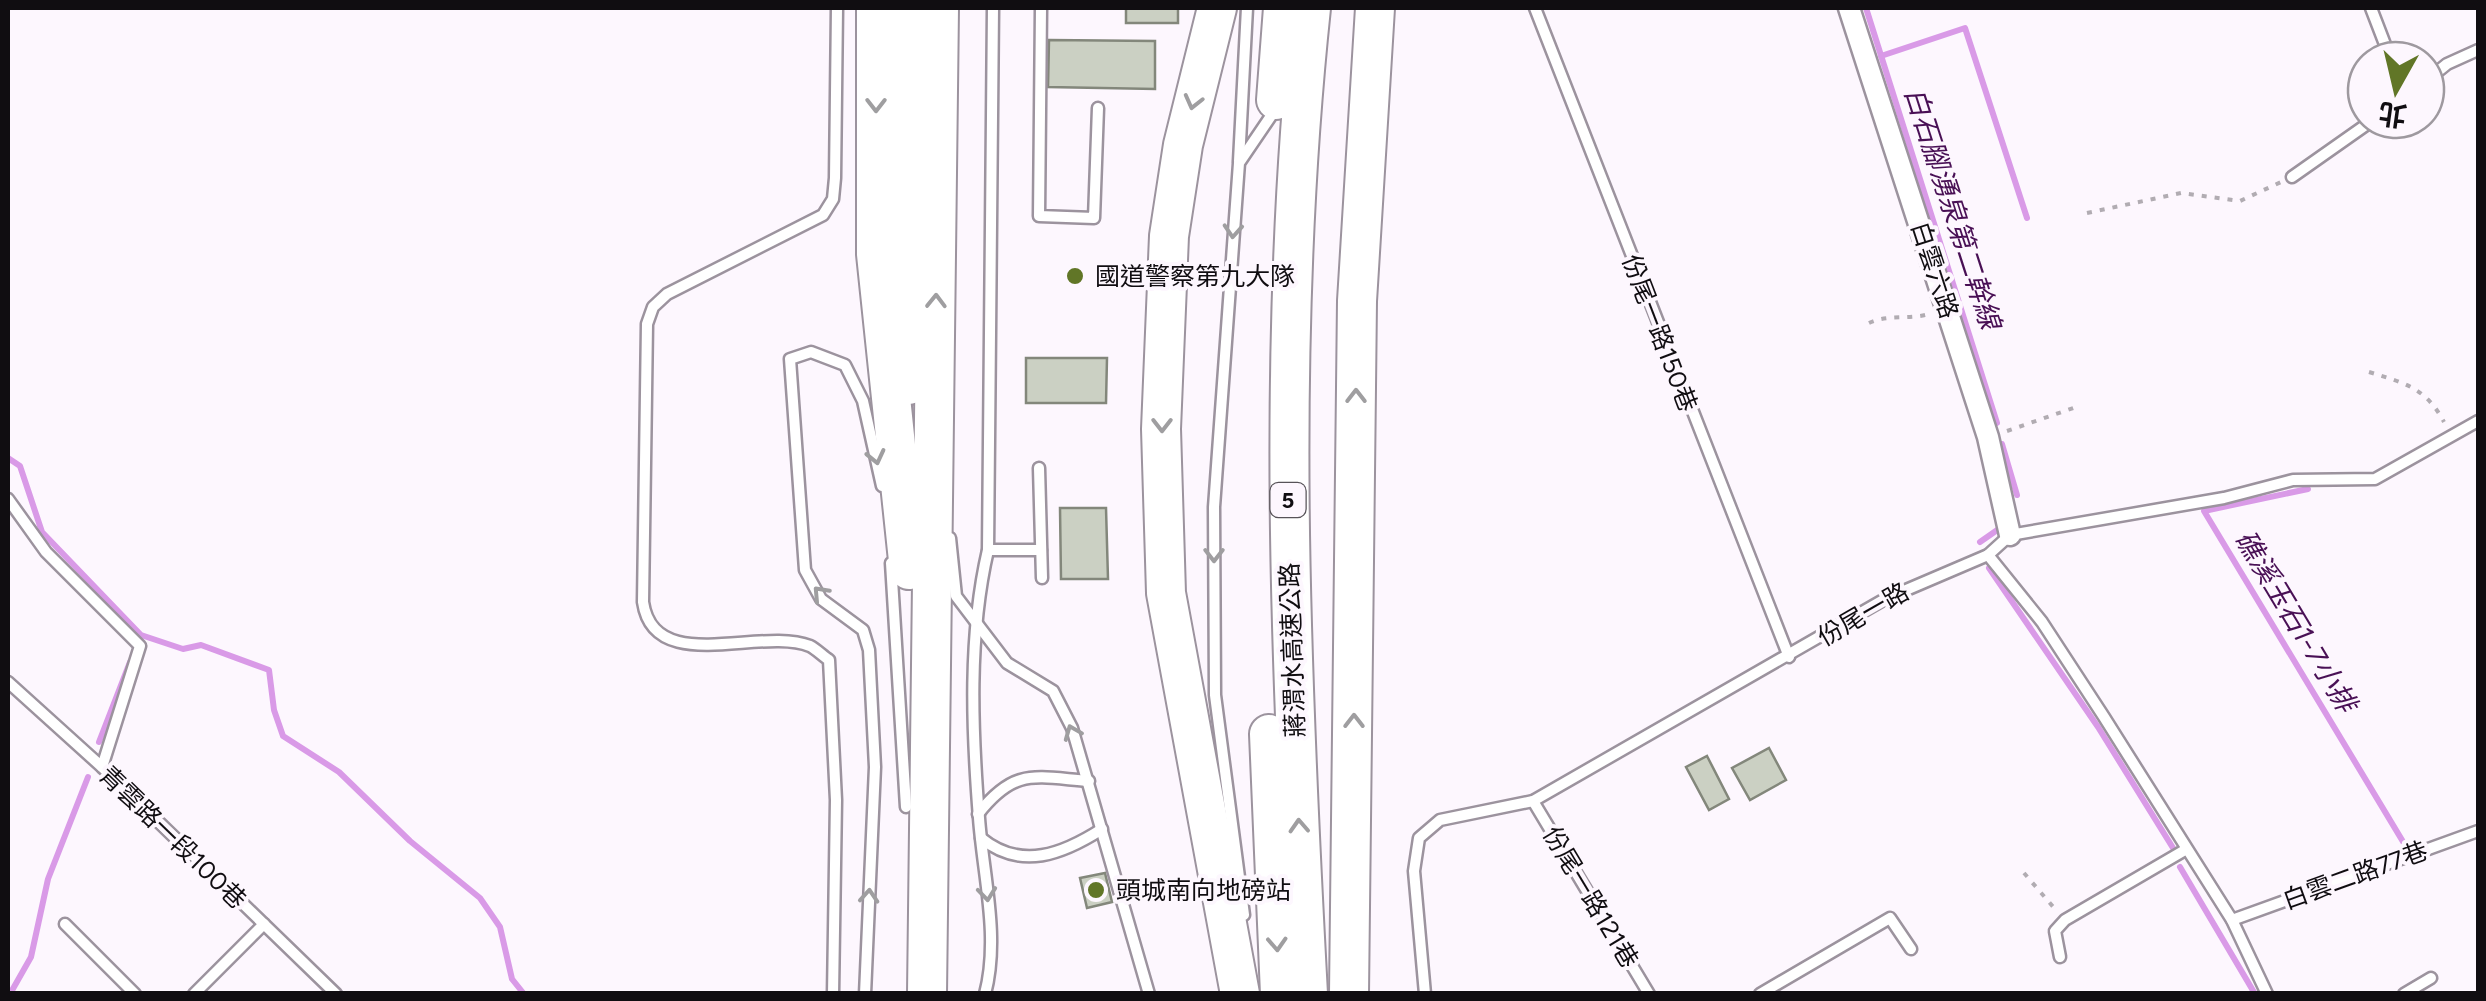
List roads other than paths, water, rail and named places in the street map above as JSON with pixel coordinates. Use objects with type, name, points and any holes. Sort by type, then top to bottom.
[{"type":"highway","points":[[876,8],[877,272],[900,563]]},
{"type":"highway","points":[[902,994],[906,807],[900,563],[910,8]]},
{"type":"highway","points":[[927,994],[939,8]]},
{"type":"highway","points":[[1217,8],[1183,144],[1170,236],[1161,429],[1166,593],[1241,980]]},
{"type":"highway","name":"蔣渭水高速公路","points":[[1280,994],[1262,459],[1263,327],[1283,8]]},
{"type":"highway","name":"蔣渭水高速公路","points":[[1308,994],[1294,743],[1288,306],[1311,8]]},
{"type":"highway","points":[[1349,994],[1357,301],[1376,8]]},
{"type":"street","name":"白雲六路","points":[[1849,8],[1988,437],[2010,536]]},
{"type":"lane","points":[[833,994],[836,800],[829,660],[809,646],[793,643],[681,642],[660,636],[646,623],[644,582],[646,324],[653,307],[667,294],[824,214],[836,178],[837,8]]},
{"type":"lane","points":[[985,994],[991,953],[978,814],[974,622],[988,550],[992,8]]},
{"type":"lane","points":[[1041,8],[1038,216],[1094,218],[1098,108]]},
{"type":"lane","points":[[1245,923],[1214,665],[1215,481],[1248,8]]},
{"type":"lane","name":"份尾一路150巷","points":[[1535,8],[1789,657]]},
{"type":"lane","points":[[2371,8],[2383,40]]},
{"type":"lane","points":[[2446,66],[2478,50]]},
{"type":"lane","points":[[1238,163],[1275,110]]},
{"type":"lane","points":[[2292,177],[2346,139]]},
{"type":"lane","points":[[865,994],[875,767],[869,650],[864,630],[821,599],[804,570],[790,359],[811,352],[845,365],[863,401],[886,504]]},
{"type":"lane","points":[[2010,536],[2224,498],[2294,480],[2375,479],[2478,421]]},
{"type":"lane","points":[[1039,468],[1042,578]]},
{"type":"lane","points":[[934,487],[950,535],[956,596],[1007,663],[1053,691],[1072,728],[1149,994]]},
{"type":"lane","points":[[8,499],[46,552],[140,646],[102,767]]},
{"type":"lane","name":"份尾一路","points":[[1425,994],[1414,871],[1419,838],[1440,820],[1533,800],[1885,599],[1988,555],[2010,536]]},
{"type":"lane","points":[[988,550],[1040,550]]},
{"type":"lane","points":[[1988,555],[2042,622],[2232,920],[2267,994]]},
{"type":"lane","name":"青雲路一段100巷","points":[[8,682],[102,767],[336,994]]},
{"type":"lane","points":[[978,814],[1000,786],[1031,776],[1090,781]]},
{"type":"lane","name":"份尾一路121巷","points":[[1533,800],[1649,994]]},
{"type":"lane","points":[[981,838],[998,852],[1026,858],[1068,851],[1102,829]]},
{"type":"lane","name":"白雲二路77巷","points":[[2232,920],[2478,831]]},
{"type":"lane","points":[[2060,957],[2055,931],[2065,920],[2184,850]]},
{"type":"lane","points":[[1760,994],[1890,918],[1912,950]]},
{"type":"lane","points":[[65,924],[135,994]]},
{"type":"lane","points":[[194,994],[264,924]]},
{"type":"lane","points":[[2404,994],[2431,978]]},
{"type":"waterway","name":"白石腳湧泉第二幹線","points":[[1866,8],[1997,423]]},
{"type":"waterway","points":[[1881,56],[1965,28],[2027,218]]},
{"type":"waterway","name":"白石腳湧泉第二幹線","points":[[2002,444],[2017,495]]},
{"type":"waterway","points":[[8,458],[20,466],[42,532],[141,635],[183,649],[201,645],[269,670],[274,710],[283,736],[339,772],[410,841],[480,898],[500,927],[512,979],[524,994]]},
{"type":"waterway","name":"礁溪玉石1-7小排","points":[[2308,489],[2204,511],[2405,845]]},
{"type":"waterway","name":"白石腳湧泉第二幹線","points":[[1980,542],[2003,526]]},
{"type":"waterway","name":"白石腳湧泉第二幹線","points":[[1989,568],[2098,727],[2173,848]]},
{"type":"waterway","points":[[99,742],[130,662]]},
{"type":"waterway","points":[[10,994],[31,957],[48,879],[88,777]]},
{"type":"waterway","name":"白石腳湧泉第二幹線","points":[[2180,867],[2255,994]]},
{"type":"place","name":"國道警察第九大隊","points":[[1075,276]]},
{"type":"place","name":"頭城南向地磅站","points":[[1096,890]]}]
